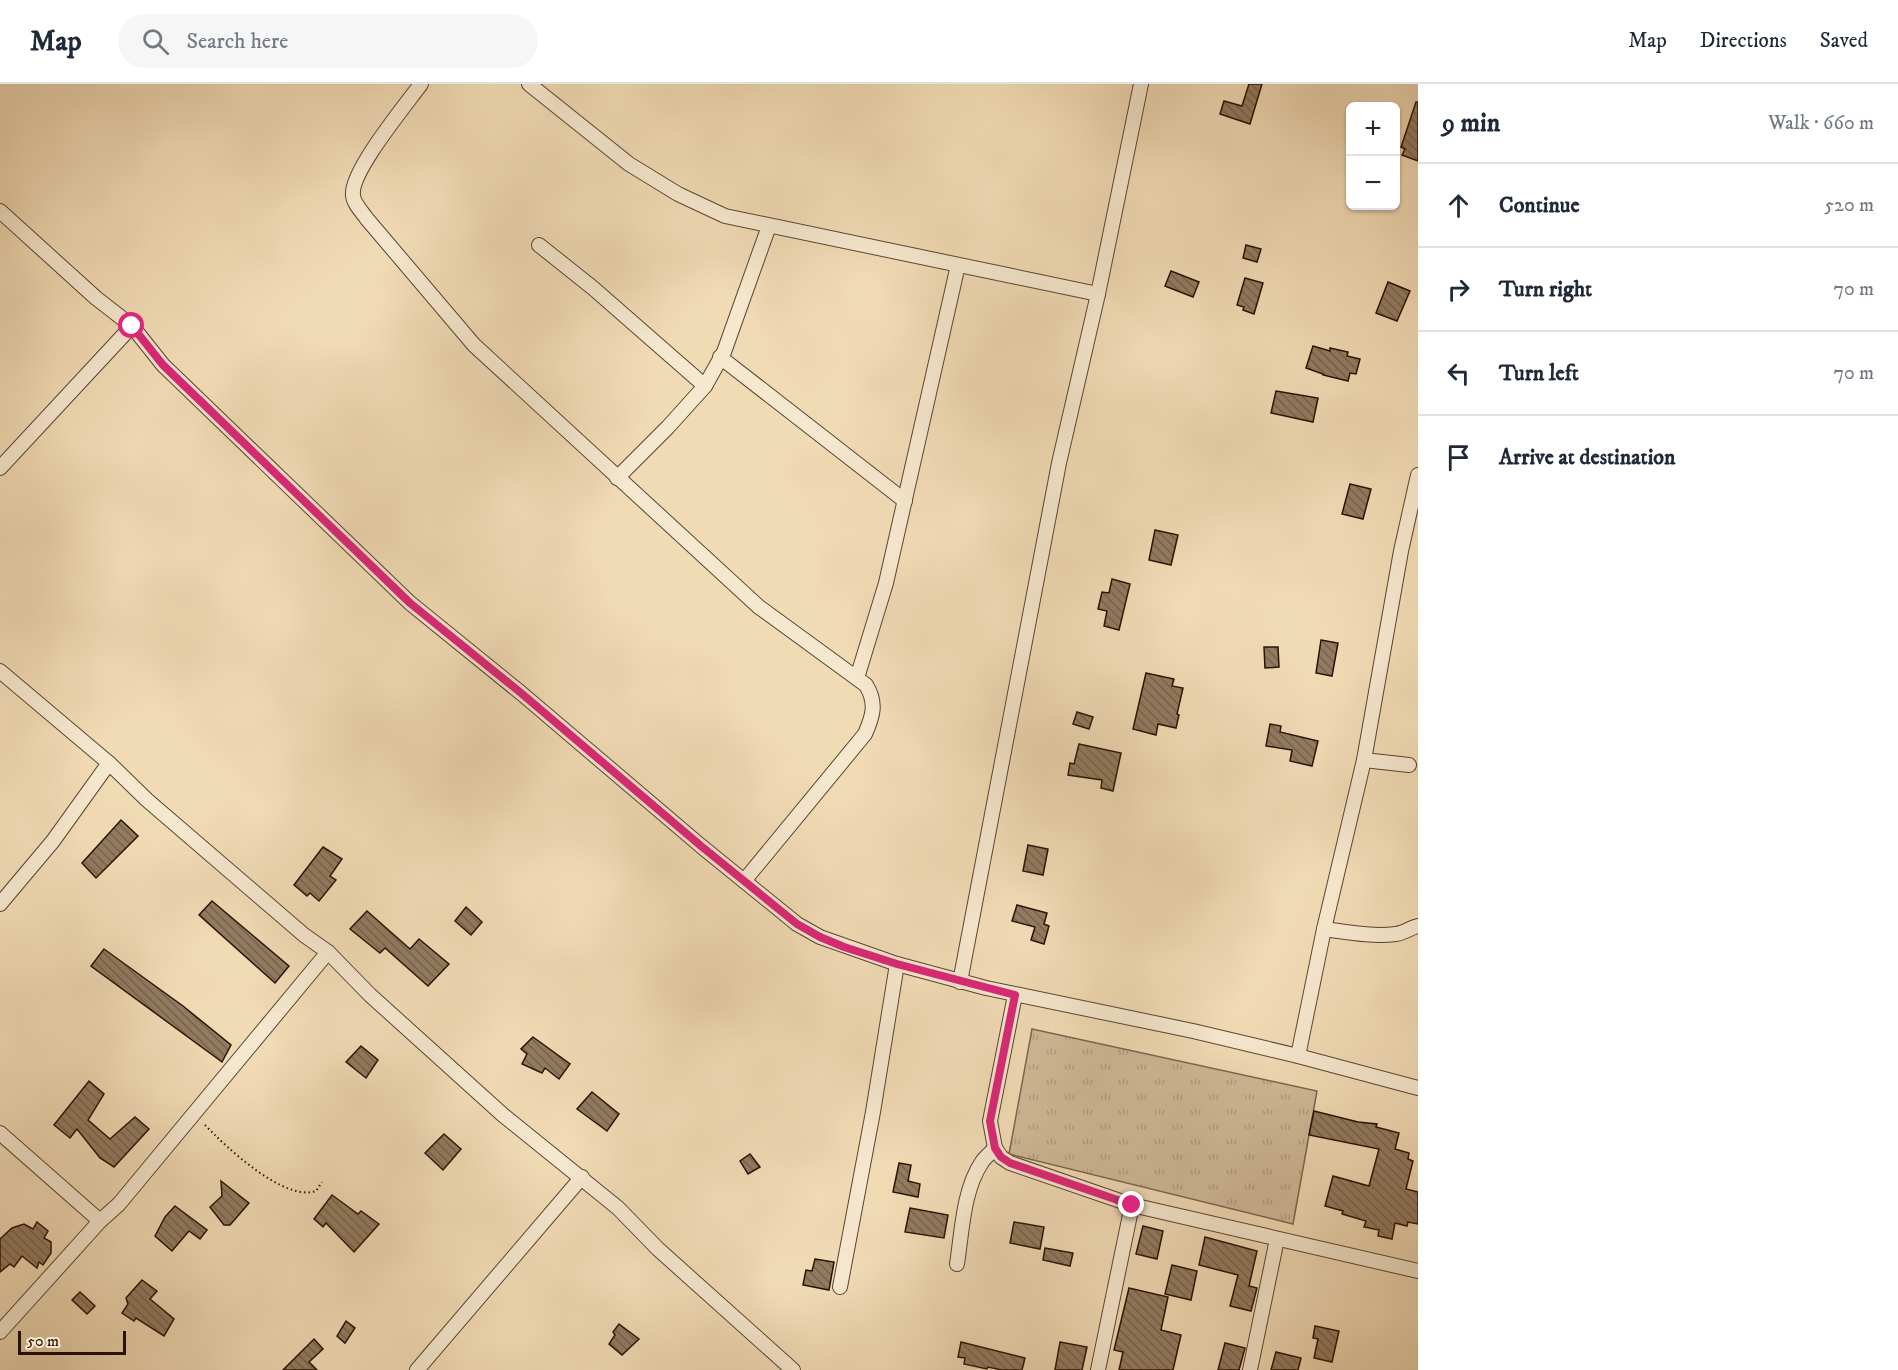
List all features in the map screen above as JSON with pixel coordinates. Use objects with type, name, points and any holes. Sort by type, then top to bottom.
[{"type":"street","points":[[421,84],[368,158],[354,182],[352,197],[368,219],[474,345],[759,607],[867,685],[873,696],[873,714],[865,734],[744,881]]},
{"type":"street","points":[[529,84],[629,164],[678,194],[725,216],[1098,294]]},
{"type":"street","points":[[960,982],[1059,464],[1098,294],[1141,84]]},
{"type":"street","points":[[0,211],[96,298],[132,326],[163,365],[410,603],[797,924],[820,937],[897,964],[960,982],[1193,1031],[1418,1088]]},
{"type":"street","points":[[617,478],[705,386],[720,357],[769,226]]},
{"type":"street","points":[[539,246],[593,288],[705,386]]},
{"type":"street","points":[[857,678],[886,583],[958,265]]},
{"type":"street","points":[[0,468],[132,326]]},
{"type":"street","points":[[720,357],[905,501]]},
{"type":"street","points":[[1298,1056],[1324,929],[1364,760],[1401,551],[1418,475]]},
{"type":"street","points":[[0,671],[109,763],[147,800],[304,935],[328,952],[370,995],[503,1115],[618,1208],[658,1249],[793,1370]]},
{"type":"street","points":[[1364,760],[1409,765]]},
{"type":"street","points":[[0,904],[53,841],[109,763]]},
{"type":"street","points":[[1324,929],[1389,934],[1418,926]]},
{"type":"street","points":[[0,1332],[100,1221],[119,1204],[328,952]]},
{"type":"street","points":[[840,1287],[873,1112],[897,964]]},
{"type":"street","points":[[1015,995],[990,1121],[995,1148],[1001,1157],[1010,1163],[1132,1205],[1418,1271]]},
{"type":"street","points":[[0,1133],[100,1221]]},
{"type":"street","points":[[957,1264],[967,1202],[974,1178],[982,1162],[995,1148]]},
{"type":"street","points":[[417,1370],[582,1177]]},
{"type":"street","points":[[1098,1370],[1132,1205]]},
{"type":"street","points":[[1250,1370],[1277,1239]]},
{"type":"path","points":[[195,1114],[212,1132],[269,1180],[307,1193],[316,1191],[322,1182]]},
{"type":"green space","points":[[1032,1029],[1317,1091],[1293,1224],[1009,1154]]},
{"type":"building","points":[[1249,84],[1262,84],[1250,124],[1220,114],[1224,101],[1242,106]]},
{"type":"building","points":[[1416,102],[1418,102],[1418,161],[1402,155],[1405,149],[1401,147]]},
{"type":"building","points":[[1246,245],[1261,249],[1257,262],[1243,258]]},
{"type":"building","points":[[1171,271],[1199,282],[1193,297],[1165,286]]},
{"type":"building","points":[[1245,278],[1263,283],[1254,314],[1237,305]]},
{"type":"building","points":[[1388,282],[1410,291],[1397,321],[1376,313]]},
{"type":"building","points":[[1313,346],[1330,351],[1330,348],[1348,352],[1347,356],[1360,359],[1356,374],[1350,373],[1348,381],[1306,368]]},
{"type":"building","points":[[1276,391],[1318,398],[1313,422],[1271,413]]},
{"type":"building","points":[[1350,484],[1371,489],[1363,519],[1342,514]]},
{"type":"building","points":[[1155,530],[1178,535],[1171,565],[1149,560]]},
{"type":"building","points":[[1112,579],[1130,584],[1119,630],[1104,626],[1107,611],[1098,609],[1102,592],[1109,593]]},
{"type":"building","points":[[1321,640],[1338,643],[1332,676],[1316,673]]},
{"type":"building","points":[[1264,647],[1278,647],[1279,667],[1265,668]]},
{"type":"building","points":[[1146,673],[1174,679],[1172,686],[1183,688],[1176,728],[1158,724],[1156,735],[1133,729]]},
{"type":"building","points":[[1077,712],[1093,717],[1089,729],[1073,724]]},
{"type":"building","points":[[1270,724],[1281,726],[1280,732],[1318,741],[1312,766],[1290,761],[1292,750],[1266,746]]},
{"type":"building","points":[[1079,744],[1121,753],[1113,791],[1101,788],[1102,780],[1068,775],[1070,763],[1074,764]]},
{"type":"building","points":[[121,820],[138,836],[96,878],[82,863]]},
{"type":"building","points":[[1028,845],[1048,849],[1043,875],[1023,871]]},
{"type":"building","points":[[323,847],[342,859],[330,876],[336,880],[319,901],[310,893],[307,896],[294,885]]},
{"type":"building","points":[[212,901],[289,966],[275,983],[199,915]]},
{"type":"building","points":[[1017,905],[1047,913],[1044,924],[1049,926],[1044,944],[1031,940],[1035,927],[1012,921]]},
{"type":"building","points":[[466,907],[482,922],[471,935],[455,921]]},
{"type":"building","points":[[367,911],[410,949],[419,939],[449,964],[428,986],[385,948],[380,953],[350,929]]},
{"type":"building","points":[[104,949],[183,1006],[231,1045],[222,1062],[91,966]]},
{"type":"building","points":[[533,1037],[570,1064],[559,1079],[545,1068],[542,1073],[522,1064],[527,1054],[521,1049]]},
{"type":"building","points":[[361,1046],[378,1060],[366,1078],[346,1062]]},
{"type":"building","points":[[89,1081],[104,1094],[88,1120],[110,1139],[135,1117],[149,1129],[114,1167],[100,1158],[77,1129],[70,1138],[54,1125]]},
{"type":"building","points":[[592,1092],[619,1114],[607,1131],[577,1109]]},
{"type":"building","points":[[1314,1111],[1358,1122],[1377,1124],[1376,1127],[1399,1133],[1395,1149],[1409,1153],[1408,1159],[1413,1161],[1406,1189],[1418,1192],[1418,1224],[1408,1222],[1407,1226],[1395,1223],[1392,1239],[1378,1236],[1379,1230],[1364,1227],[1366,1221],[1325,1206],[1333,1176],[1369,1186],[1379,1149],[1309,1135]]},
{"type":"building","points":[[444,1134],[461,1149],[443,1170],[425,1153]]},
{"type":"building","points":[[750,1154],[760,1167],[748,1174],[740,1161]]},
{"type":"building","points":[[899,1163],[911,1165],[908,1181],[920,1184],[918,1197],[893,1192]]},
{"type":"building","points":[[221,1181],[249,1203],[230,1225],[224,1225],[210,1207],[222,1196]]},
{"type":"building","points":[[332,1195],[358,1214],[361,1211],[379,1224],[354,1252],[326,1223],[323,1227],[314,1219]]},
{"type":"building","points":[[175,1206],[207,1230],[200,1239],[189,1231],[172,1251],[155,1236],[165,1217]]},
{"type":"building","points":[[910,1208],[948,1215],[944,1238],[905,1232]]},
{"type":"building","points":[[37,1222],[48,1231],[44,1238],[51,1242],[51,1253],[43,1265],[39,1262],[37,1268],[22,1256],[14,1267],[10,1264],[0,1272],[0,1239],[12,1228],[24,1224],[33,1229]]},
{"type":"building","points":[[1014,1222],[1044,1227],[1040,1249],[1010,1243]]},
{"type":"building","points":[[1143,1226],[1163,1231],[1157,1259],[1136,1254]]},
{"type":"building","points":[[1205,1237],[1257,1251],[1249,1286],[1257,1288],[1251,1311],[1230,1306],[1238,1275],[1199,1265]]},
{"type":"building","points":[[1045,1248],[1073,1253],[1070,1266],[1043,1260]]},
{"type":"building","points":[[815,1259],[834,1262],[829,1290],[803,1285],[806,1270],[812,1271]]},
{"type":"building","points":[[1172,1265],[1197,1271],[1191,1300],[1165,1294]]},
{"type":"building","points":[[142,1280],[157,1291],[150,1299],[174,1319],[164,1336],[136,1318],[134,1321],[122,1313],[128,1304],[126,1298]]},
{"type":"building","points":[[1129,1288],[1168,1297],[1161,1330],[1181,1335],[1173,1370],[1119,1370],[1123,1352],[1114,1350]]},
{"type":"building","points":[[80,1292],[95,1306],[87,1314],[72,1300]]},
{"type":"building","points":[[346,1321],[355,1328],[345,1343],[337,1336]]},
{"type":"building","points":[[619,1324],[639,1339],[622,1355],[609,1344]]},
{"type":"building","points":[[1315,1326],[1339,1331],[1332,1362],[1314,1358],[1318,1339],[1313,1338]]},
{"type":"building","points":[[314,1339],[323,1349],[309,1362],[317,1370],[283,1370]]},
{"type":"building","points":[[961,1342],[1025,1358],[1022,1370],[988,1367],[987,1369],[964,1364],[965,1358],[958,1357]]},
{"type":"building","points":[[1060,1342],[1087,1347],[1082,1370],[1055,1370]]},
{"type":"building","points":[[1225,1343],[1245,1348],[1239,1370],[1218,1370]]},
{"type":"building","points":[[1276,1352],[1301,1358],[1298,1370],[1271,1370]]},
{"type":"route","points":[[132,326],[163,365],[410,603],[797,924],[844,947],[897,964],[1015,995],[990,1121],[995,1148],[1001,1157],[1010,1163],[1132,1205]]}]
